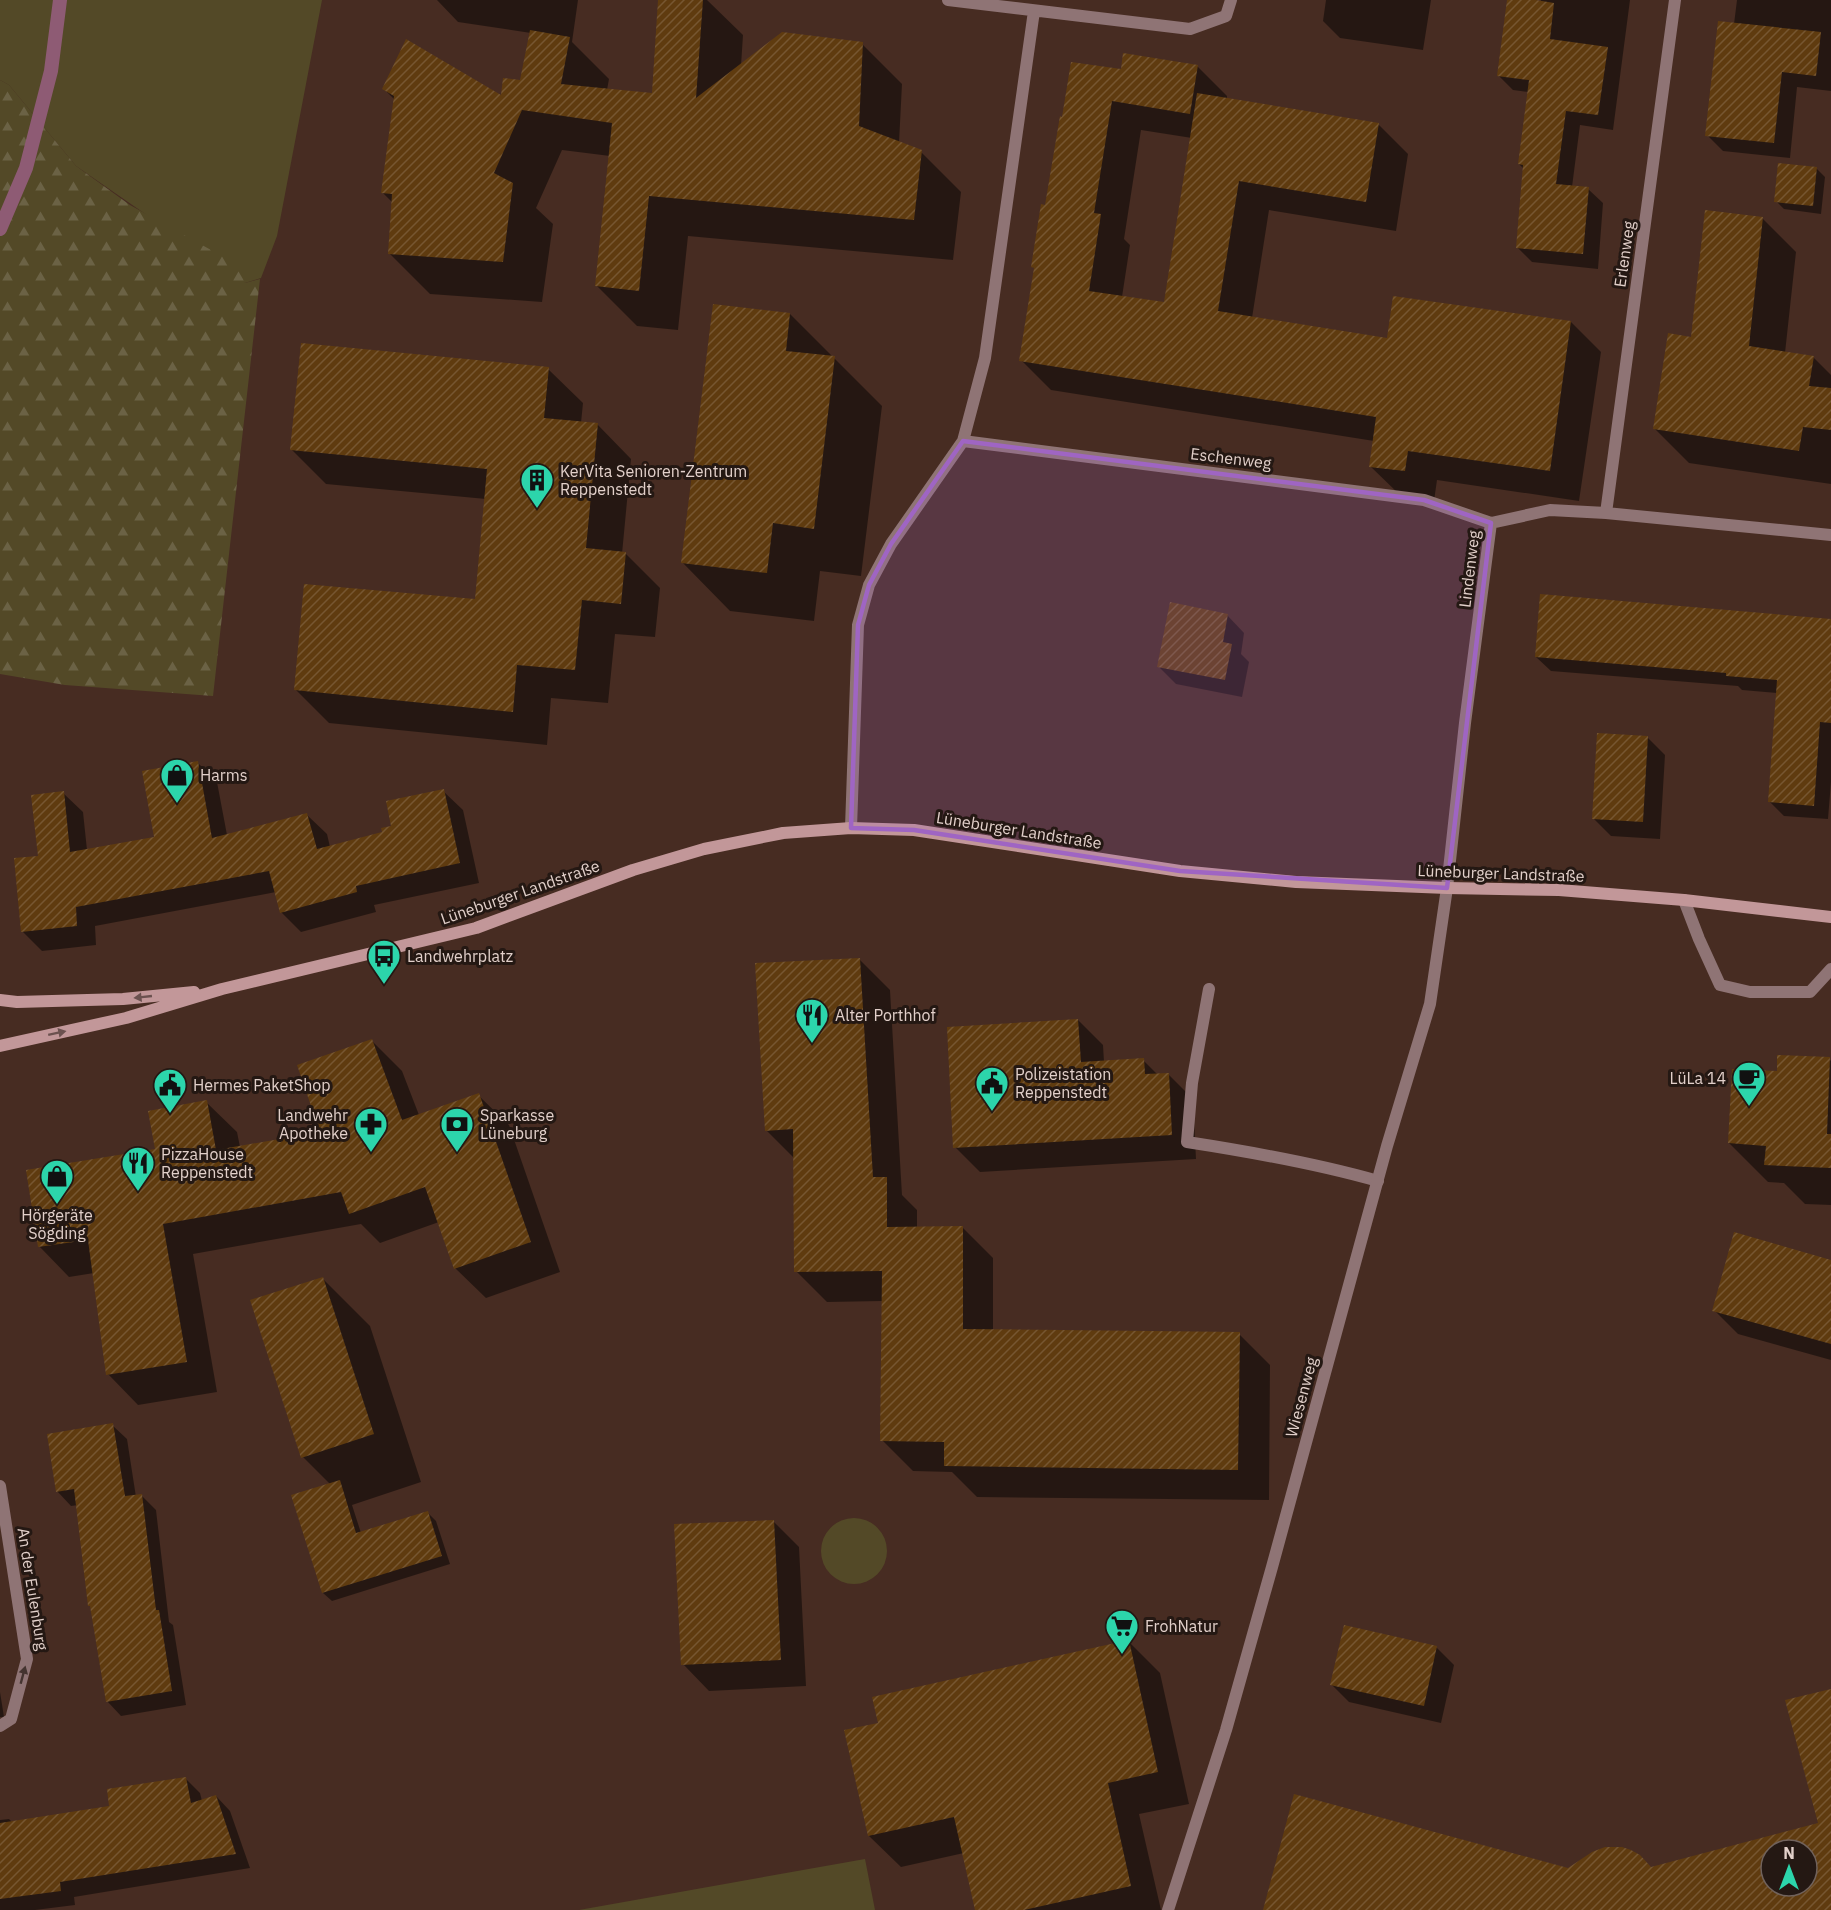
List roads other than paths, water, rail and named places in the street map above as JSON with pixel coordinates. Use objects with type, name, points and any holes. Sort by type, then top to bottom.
[{"type":"main road","name":"Lüneburger Landstraße","points":[[0,1046],[126,1018],[222,989],[476,928],[633,870],[704,849],[783,833],[851,828],[914,830],[1180,872],[1296,882],[1559,890],[1684,900],[1831,917]]},
{"type":"main road","name":"Lüneburger Landstraße","points":[[0,1000],[17,1002],[123,999],[222,989]]},
{"type":"street","points":[[948,0],[1190,29],[1226,16],[1232,0]]},
{"type":"street","name":"Erlenweg","points":[[1606,513],[1675,0]]},
{"type":"street","points":[[851,828],[858,625],[869,585],[891,544],[963,441],[985,358],[1034,11]]},
{"type":"street","name":"Eschenweg","points":[[963,441],[1424,500],[1491,523]]},
{"type":"street","name":"Lindenweg","points":[[1447,888],[1491,523],[1550,510],[1606,513],[1831,535]]},
{"type":"street","name":"Wiesenweg","points":[[1168,1910],[1238,1687],[1378,1181],[1430,1004],[1447,888]]},
{"type":"street","points":[[1684,900],[1698,939],[1720,985],[1750,992],[1810,992],[1831,969]]},
{"type":"street","points":[[1209,989],[1192,1083],[1187,1142],[1272,1155],[1378,1181]]},
{"type":"street","name":"An der Eulenburg","points":[[0,1486],[27,1659],[11,1719],[0,1726]]},
{"type":"waterway","points":[[0,229],[26,168],[51,71],[60,0]]},
{"type":"place","name":"KerVita Senioren-Zentrum Reppenstedt","points":[[537,509]]},
{"type":"place","name":"Harms","points":[[177,804]]},
{"type":"place","name":"Landwehrplatz","points":[[384,985]]},
{"type":"place","name":"Alter Porthhof","points":[[812,1044]]},
{"type":"place","name":"LüLa 14","points":[[1749,1107]]},
{"type":"place","name":"Polizeistation Reppenstedt","points":[[992,1112]]},
{"type":"place","name":"Hermes PaketShop","points":[[170,1114]]},
{"type":"place","name":"Landwehr Apotheke","points":[[371,1153]]},
{"type":"place","name":"Sparkasse Lüneburg","points":[[457,1153]]},
{"type":"place","name":"PizzaHouse Reppenstedt","points":[[138,1192]]},
{"type":"place","name":"Hörgeräte Sögding","points":[[57,1205]]},
{"type":"place","name":"FrohNatur","points":[[1122,1655]]}]
